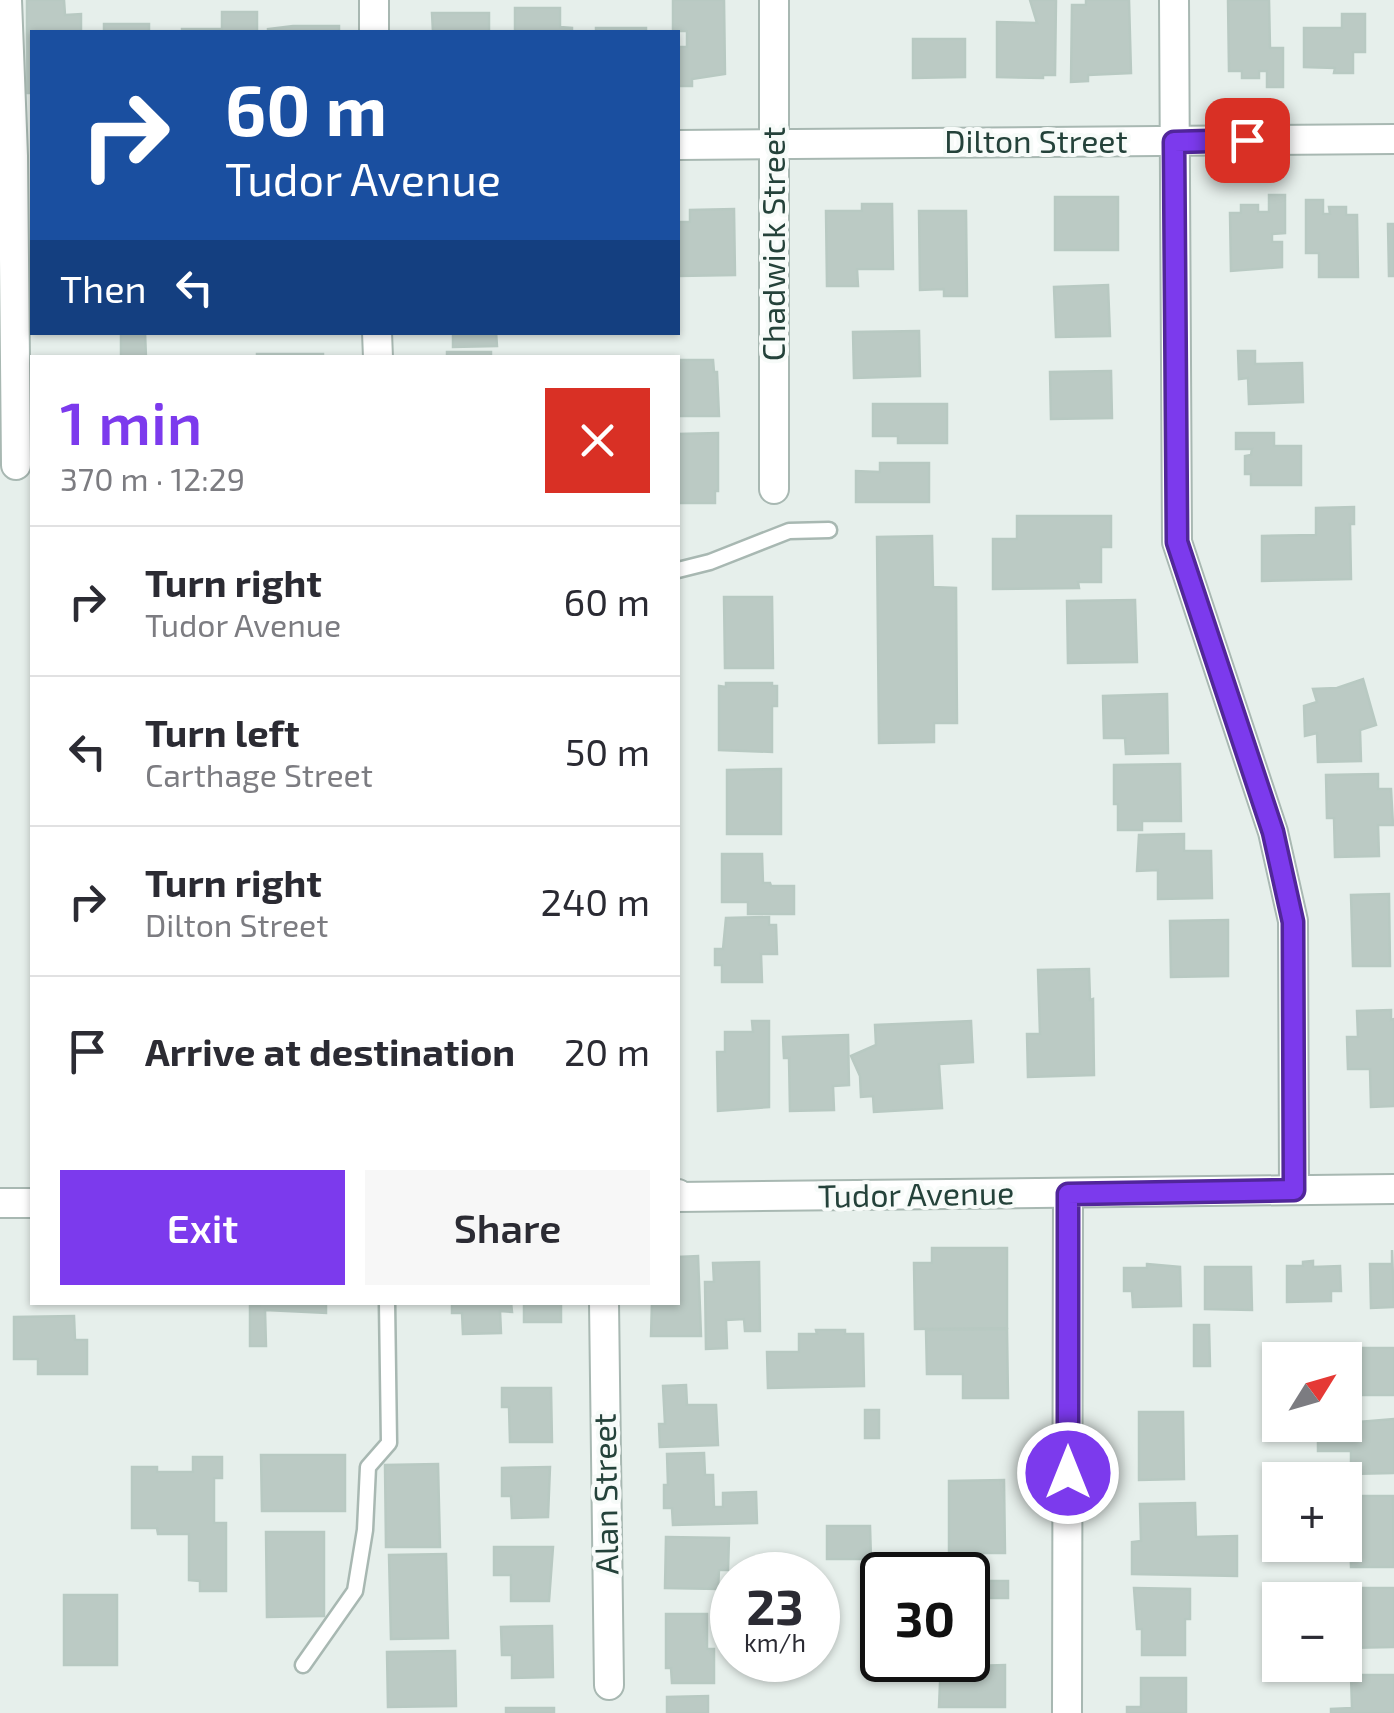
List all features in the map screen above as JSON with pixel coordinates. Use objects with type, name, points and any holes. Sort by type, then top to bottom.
[{"type":"street","points":[[7,0],[15,156],[16,466]]},
{"type":"street","points":[[374,0],[374,30]]},
{"type":"street","name":"Chadwick Street","points":[[774,0],[774,489]]},
{"type":"street","points":[[1174,0],[1177,542],[1273,832],[1293,922],[1294,1190]]},
{"type":"street","name":"Dilton Street","points":[[680,145],[1394,139]]},
{"type":"street","name":"Tudor Avenue","points":[[680,1196],[1394,1189]]},
{"type":"street","points":[[1067,1713],[1068,1194]]},
{"type":"street","points":[[0,1203],[30,1203]]},
{"type":"street","name":"Alan Street","points":[[604,1305],[609,1686]]},
{"type":"lane","points":[[680,570],[710,562],[789,530],[829,530]]},
{"type":"lane","points":[[303,1665],[355,1590],[365,1530],[368,1467],[389,1443],[387,1305]]},
{"type":"building","points":[[27,0],[64,0],[65,15],[81,14],[81,30],[30,30],[27,93]]},
{"type":"building","points":[[673,0],[724,0],[725,74],[692,79],[692,86],[680,86],[680,47],[687,47],[687,31],[673,30]]},
{"type":"building","points":[[1030,0],[1056,0],[1055,75],[997,77],[997,22],[1037,23]]},
{"type":"building","points":[[1086,0],[1129,0],[1131,73],[1088,75],[1088,81],[1071,82],[1072,5],[1086,5]]},
{"type":"building","points":[[1228,0],[1269,0],[1270,48],[1283,48],[1283,87],[1267,87],[1267,71],[1259,71],[1259,78],[1242,78],[1242,71],[1229,71]]},
{"type":"building","points":[[515,8],[560,8],[560,27],[572,28],[572,30],[515,30]]},
{"type":"building","points":[[222,12],[257,12],[257,30],[182,30],[182,29],[222,29]]},
{"type":"building","points":[[432,13],[489,13],[489,30],[433,30]]},
{"type":"building","points":[[1342,14],[1365,14],[1365,52],[1353,52],[1353,73],[1304,67],[1304,28],[1342,28]]},
{"type":"building","points":[[104,24],[149,24],[149,30],[104,30]]},
{"type":"building","points":[[293,26],[339,26],[339,30],[268,29]]},
{"type":"building","points":[[596,28],[646,28],[646,30]]},
{"type":"building","points":[[913,39],[965,39],[965,77],[913,78]]},
{"type":"building","points":[[1269,195],[1285,195],[1285,233],[1272,234],[1272,242],[1282,242],[1282,267],[1231,271],[1230,213],[1241,213],[1241,205],[1258,205],[1258,212],[1269,212]]},
{"type":"building","points":[[1055,197],[1118,197],[1118,250],[1055,250]]},
{"type":"building","points":[[1306,200],[1323,200],[1323,214],[1330,214],[1329,207],[1346,207],[1346,215],[1357,215],[1358,277],[1319,277],[1319,253],[1306,253]]},
{"type":"building","points":[[862,204],[892,204],[893,269],[857,269],[858,286],[827,286],[826,211],[862,211]]},
{"type":"building","points":[[734,209],[735,275],[680,276],[680,222],[690,222],[690,210]]},
{"type":"building","points":[[919,211],[966,211],[967,296],[944,296],[944,289],[920,290]]},
{"type":"building","points":[[1388,224],[1394,224],[1394,276],[1389,276]]},
{"type":"building","points":[[1108,285],[1110,336],[1056,337],[1054,287]]},
{"type":"building","points":[[919,331],[920,376],[854,378],[853,332]]},
{"type":"building","points":[[121,335],[145,335],[146,355],[121,355]]},
{"type":"building","points":[[453,335],[496,335],[497,346],[453,347]]},
{"type":"building","points":[[1238,351],[1255,351],[1255,364],[1302,363],[1303,402],[1249,404],[1248,378],[1239,379]]},
{"type":"building","points":[[447,352],[491,352],[491,355]]},
{"type":"building","points":[[257,354],[323,354],[323,355]]},
{"type":"building","points":[[680,360],[713,360],[719,416],[680,416]]},
{"type":"building","points":[[1111,371],[1112,418],[1051,419],[1050,372]]},
{"type":"building","points":[[873,404],[947,404],[947,443],[898,443],[898,436],[873,436]]},
{"type":"building","points":[[718,433],[715,503],[680,503],[680,434]]},
{"type":"building","points":[[1236,433],[1274,433],[1274,446],[1301,446],[1301,485],[1251,485],[1251,474],[1245,474],[1245,456],[1251,455],[1252,449],[1236,449]]},
{"type":"building","points":[[880,463],[929,463],[929,502],[856,502],[856,471],[880,472]]},
{"type":"building","points":[[1354,507],[1354,524],[1350,524],[1351,579],[1262,581],[1262,536],[1316,535],[1316,508]]},
{"type":"building","points":[[1017,516],[1111,516],[1111,547],[1101,547],[1101,582],[1078,582],[1079,588],[993,589],[993,539],[1017,539]]},
{"type":"building","points":[[932,536],[933,587],[956,588],[957,723],[934,723],[934,742],[879,743],[877,537]]},
{"type":"building","points":[[724,597],[772,597],[773,668],[725,668]]},
{"type":"building","points":[[1135,600],[1137,662],[1068,663],[1067,601]]},
{"type":"building","points":[[1363,679],[1376,725],[1360,730],[1361,761],[1318,762],[1317,733],[1305,736],[1304,706],[1317,702],[1313,689],[1337,688]]},
{"type":"building","points":[[726,683],[777,686],[777,706],[772,706],[772,752],[719,750],[719,686],[726,687]]},
{"type":"building","points":[[1167,694],[1168,753],[1126,754],[1125,738],[1104,738],[1103,696]]},
{"type":"building","points":[[1180,764],[1181,821],[1142,821],[1142,830],[1118,830],[1114,765]]},
{"type":"building","points":[[781,769],[781,834],[727,834],[727,770]]},
{"type":"building","points":[[1378,774],[1378,789],[1391,789],[1393,825],[1378,825],[1379,856],[1335,857],[1334,818],[1327,818],[1326,775]]},
{"type":"building","points":[[1184,834],[1184,851],[1211,851],[1212,898],[1158,899],[1158,870],[1137,871],[1139,835]]},
{"type":"building","points":[[722,854],[762,854],[763,883],[794,886],[794,914],[748,914],[748,902],[722,902]]},
{"type":"building","points":[[1389,894],[1390,966],[1353,966],[1351,895]]},
{"type":"building","points":[[769,917],[769,925],[776,925],[777,954],[761,954],[762,982],[722,982],[722,965],[715,965],[715,949],[723,949],[726,918]]},
{"type":"building","points":[[1228,920],[1228,976],[1171,977],[1170,921]]},
{"type":"building","points":[[1089,969],[1094,1075],[1028,1077],[1027,1034],[1040,1034],[1038,970]]},
{"type":"building","points":[[1391,1010],[1394,1106],[1371,1107],[1370,1069],[1348,1069],[1347,1037],[1358,1037],[1357,1011]]},
{"type":"building","points":[[752,1021],[769,1021],[769,1107],[718,1111],[717,1052],[725,1052],[725,1032],[753,1032]]},
{"type":"building","points":[[971,1021],[973,1062],[939,1064],[942,1108],[874,1112],[873,1096],[861,1097],[860,1076],[851,1056],[876,1045],[875,1025]]},
{"type":"building","points":[[848,1035],[849,1085],[833,1086],[834,1110],[790,1111],[789,1058],[784,1058],[783,1037]]},
{"type":"building","points":[[932,1248],[1007,1248],[1007,1328],[915,1329],[914,1263],[932,1263]]},
{"type":"building","points":[[1392,1250],[1394,1307],[1371,1308],[1370,1264],[1392,1264]]},
{"type":"building","points":[[698,1256],[701,1336],[651,1336],[652,1305],[680,1305],[680,1257]]},
{"type":"building","points":[[1313,1261],[1313,1267],[1340,1266],[1341,1291],[1331,1291],[1331,1301],[1287,1302],[1287,1266],[1303,1266],[1303,1262]]},
{"type":"building","points":[[759,1262],[760,1331],[745,1331],[744,1319],[726,1320],[727,1348],[706,1349],[705,1282],[714,1282],[713,1263]]},
{"type":"building","points":[[1147,1264],[1180,1267],[1181,1306],[1133,1307],[1132,1291],[1124,1291],[1124,1268],[1147,1268]]},
{"type":"building","points":[[1205,1267],[1251,1267],[1252,1310],[1205,1309]]},
{"type":"building","points":[[326,1305],[326,1313],[265,1310],[266,1346],[250,1346],[250,1306]]},
{"type":"building","points":[[452,1305],[511,1305],[512,1312],[500,1311],[501,1333],[463,1334],[462,1313],[452,1313]]},
{"type":"building","points":[[524,1305],[561,1305],[561,1322],[524,1322]]},
{"type":"building","points":[[74,1316],[75,1340],[87,1340],[87,1374],[38,1374],[38,1359],[14,1359],[14,1317]]},
{"type":"building","points":[[1194,1325],[1209,1325],[1210,1366],[1194,1366]]},
{"type":"building","points":[[1007,1329],[1008,1398],[963,1398],[963,1374],[927,1374],[926,1330]]},
{"type":"building","points":[[816,1330],[863,1334],[864,1386],[768,1388],[767,1352],[799,1352],[799,1334],[817,1334]]},
{"type":"building","points":[[1362,1348],[1394,1348],[1394,1395],[1362,1395]]},
{"type":"building","points":[[686,1385],[687,1405],[716,1405],[718,1445],[660,1447],[659,1424],[665,1424],[663,1386]]},
{"type":"building","points":[[502,1388],[551,1388],[552,1442],[510,1442],[509,1407],[502,1407]]},
{"type":"building","points":[[865,1410],[879,1410],[879,1438],[865,1438]]},
{"type":"building","points":[[1139,1412],[1183,1412],[1184,1479],[1139,1480]]},
{"type":"building","points":[[1394,1419],[1394,1473],[1362,1474],[1362,1462],[1351,1462],[1351,1451],[1318,1451],[1318,1442],[1362,1442],[1362,1422]]},
{"type":"building","points":[[704,1453],[705,1475],[713,1475],[714,1507],[723,1507],[723,1493],[756,1492],[757,1523],[673,1525],[672,1508],[664,1508],[667,1454]]},
{"type":"building","points":[[261,1455],[345,1455],[345,1511],[262,1511]]},
{"type":"building","points":[[193,1457],[222,1457],[222,1478],[214,1478],[214,1523],[226,1523],[226,1591],[200,1591],[200,1581],[189,1580],[189,1534],[158,1534],[157,1528],[132,1528],[132,1467],[193,1472]]},
{"type":"building","points":[[438,1464],[440,1547],[386,1547],[385,1465]]},
{"type":"building","points":[[550,1467],[548,1517],[512,1518],[511,1496],[502,1496],[502,1468]]},
{"type":"building","points":[[1004,1480],[1005,1553],[949,1552],[949,1481]]},
{"type":"building","points":[[1362,1496],[1393,1496],[1394,1567],[1351,1567],[1351,1562],[1362,1562]]},
{"type":"building","points":[[1195,1503],[1196,1537],[1237,1536],[1237,1576],[1132,1574],[1132,1542],[1141,1541],[1140,1504]]},
{"type":"building","points":[[827,1526],[870,1526],[871,1552],[860,1552],[860,1559],[840,1559],[840,1552],[827,1552]]},
{"type":"building","points":[[266,1532],[324,1532],[324,1616],[267,1617]]},
{"type":"building","points":[[666,1537],[729,1538],[729,1552],[710,1552],[710,1589],[665,1588]]},
{"type":"building","points":[[494,1547],[553,1547],[549,1601],[511,1601],[511,1575],[494,1575]]},
{"type":"building","points":[[446,1554],[448,1638],[391,1639],[389,1555]]},
{"type":"building","points":[[990,1581],[1008,1581],[1008,1598],[990,1598]]},
{"type":"building","points":[[1134,1588],[1190,1589],[1185,1655],[1142,1655],[1142,1629],[1137,1629]]},
{"type":"building","points":[[1362,1588],[1394,1588],[1394,1647],[1362,1648]]},
{"type":"building","points":[[64,1595],[117,1595],[117,1665],[64,1665]]},
{"type":"building","points":[[666,1614],[707,1614],[710,1682],[714,1683],[672,1683],[671,1668],[666,1668]]},
{"type":"building","points":[[552,1626],[553,1677],[512,1678],[512,1655],[502,1655],[501,1627]]},
{"type":"building","points":[[455,1651],[456,1706],[388,1707],[387,1652]]},
{"type":"building","points":[[990,1665],[1005,1665],[1005,1707],[939,1707],[940,1682],[990,1682]]},
{"type":"building","points":[[1362,1675],[1394,1675],[1394,1713],[1331,1713],[1331,1709],[1352,1708],[1351,1682],[1362,1682]]},
{"type":"building","points":[[1141,1678],[1186,1678],[1186,1713],[1127,1713],[1127,1707],[1141,1707]]},
{"type":"building","points":[[708,1696],[708,1713],[667,1713],[667,1697]]},
{"type":"building","points":[[506,1708],[554,1708],[554,1713],[506,1713]]},
{"type":"route","points":[[1068,1473],[1068,1194],[1294,1190],[1293,922],[1273,832],[1177,542],[1174,142],[1247,140]]}]
